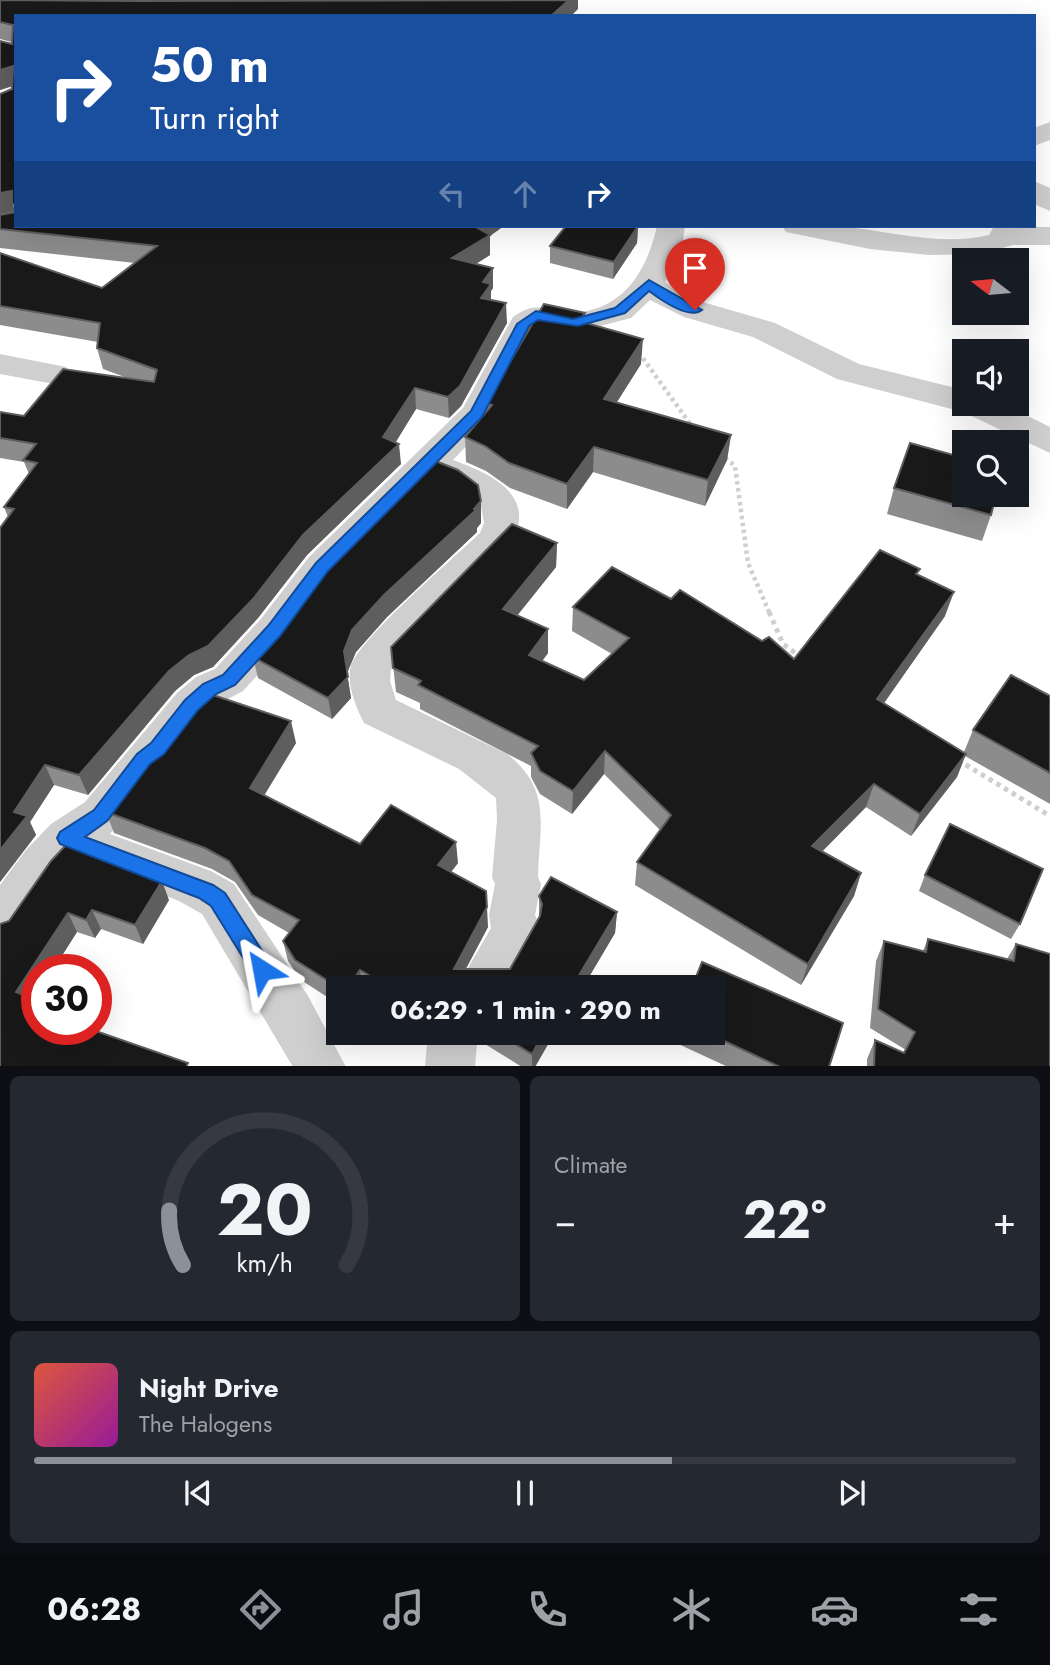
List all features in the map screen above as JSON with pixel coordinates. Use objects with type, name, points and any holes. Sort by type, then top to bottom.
[{"type":"street","points":[[1036,191],[1050,203]]},
{"type":"street","points":[[0,923],[42,864],[67,838],[101,816],[144,759],[157,748],[192,705],[210,689],[229,680],[274,631],[322,567],[477,414],[524,324],[536,315],[563,323],[584,321],[620,311],[649,284],[666,253],[671,228]]},
{"type":"street","points":[[811,228],[957,248],[989,245],[1007,231],[1050,236]]},
{"type":"street","points":[[649,284],[665,297],[685,306],[764,330],[848,372],[952,398]]},
{"type":"street","points":[[0,364],[54,374]]},
{"type":"street","points":[[999,416],[1050,441]]},
{"type":"street","points":[[429,464],[490,489],[503,513],[502,528],[496,540],[406,626],[371,666],[370,681],[379,711],[410,728],[478,757],[515,790],[518,807],[514,877],[518,884],[512,915],[515,924],[513,935],[488,975]]},
{"type":"street","points":[[67,838],[195,886],[218,899],[291,1013],[321,1066]]},
{"type":"street","points":[[450,1066],[452,1045]]},
{"type":"path","points":[[631,352],[642,357],[699,436]]},
{"type":"path","points":[[717,451],[735,466],[748,562],[783,644],[805,660]]},
{"type":"path","points":[[956,760],[1050,816]]},
{"type":"building","points":[[0,0],[569,0],[553,14],[14,14],[14,204],[12,191],[0,193],[0,94],[12,89],[13,66],[0,70],[0,41],[12,44],[13,25],[0,22]]},
{"type":"building","points":[[14,212],[14,228],[478,228],[490,235],[452,258],[493,268],[483,282],[491,284],[481,298],[506,303],[460,386],[448,397],[415,388],[383,437],[399,444],[303,535],[254,598],[208,646],[189,655],[169,671],[79,775],[45,765],[14,812],[27,816],[0,850],[0,528],[14,509],[4,507],[37,463],[23,460],[36,444],[0,438],[0,412],[24,416],[63,369],[154,382],[157,370],[97,348],[100,323],[0,306],[0,253],[102,288],[157,246],[0,229],[0,215]]},
{"type":"building","points":[[564,228],[637,228],[614,262],[550,246]]},
{"type":"building","points":[[544,304],[585,313],[579,321],[643,339],[604,399],[731,435],[708,480],[594,447],[567,484],[509,463],[485,446],[465,437],[492,405],[486,403]]},
{"type":"building","points":[[910,443],[952,455],[952,504],[894,488]]},
{"type":"building","points":[[433,460],[458,470],[478,485],[481,501],[474,509],[476,510],[384,595],[352,630],[344,651],[348,677],[328,698],[253,657],[286,622],[334,557]]},
{"type":"building","points":[[962,507],[993,507],[991,515]]},
{"type":"building","points":[[512,524],[557,543],[503,609],[548,629],[529,655],[584,680],[629,638],[573,607],[612,567],[671,599],[680,590],[762,641],[769,637],[794,659],[880,550],[920,569],[916,574],[954,592],[877,699],[966,754],[920,814],[874,784],[812,846],[861,873],[808,964],[637,862],[671,815],[605,751],[573,791],[540,771],[531,753],[538,746],[418,685],[421,681],[393,668],[391,647]]},
{"type":"building","points":[[1011,675],[1050,696],[1050,773],[973,730]]},
{"type":"building","points":[[207,693],[291,721],[250,788],[360,844],[391,805],[456,842],[438,865],[486,891],[487,907],[454,969],[510,969],[540,916],[542,904],[539,896],[551,877],[617,912],[579,975],[369,975],[360,970],[356,975],[326,975],[326,979],[295,960],[283,941],[299,920],[252,895],[229,861],[205,848],[106,812]]},
{"type":"building","points":[[950,824],[1043,869],[1020,924],[925,875]]},
{"type":"building","points":[[66,845],[162,881],[135,925],[92,910],[86,920],[68,913],[41,954],[21,954],[21,984],[16,992],[21,994],[21,1045],[112,1045],[112,1037],[188,1063],[186,1066],[0,1066],[0,924],[9,921],[51,861]]},
{"type":"building","points":[[928,939],[1014,961],[1016,944],[1050,954],[1050,1066],[874,1066],[875,1040],[904,1053],[915,1032],[878,1009],[884,941],[926,952]]},
{"type":"building","points":[[702,962],[843,1023],[829,1066],[778,1066],[725,1041],[725,975],[697,975]]},
{"type":"building","points":[[517,1045],[537,1045],[532,1054]]},
{"type":"route","points":[[262,970],[218,899],[206,891],[67,838],[101,816],[144,759],[157,748],[192,705],[210,689],[229,680],[274,631],[322,567],[477,414],[524,324],[536,315],[563,323],[573,323],[620,311],[649,284],[665,297],[695,310]]}]
